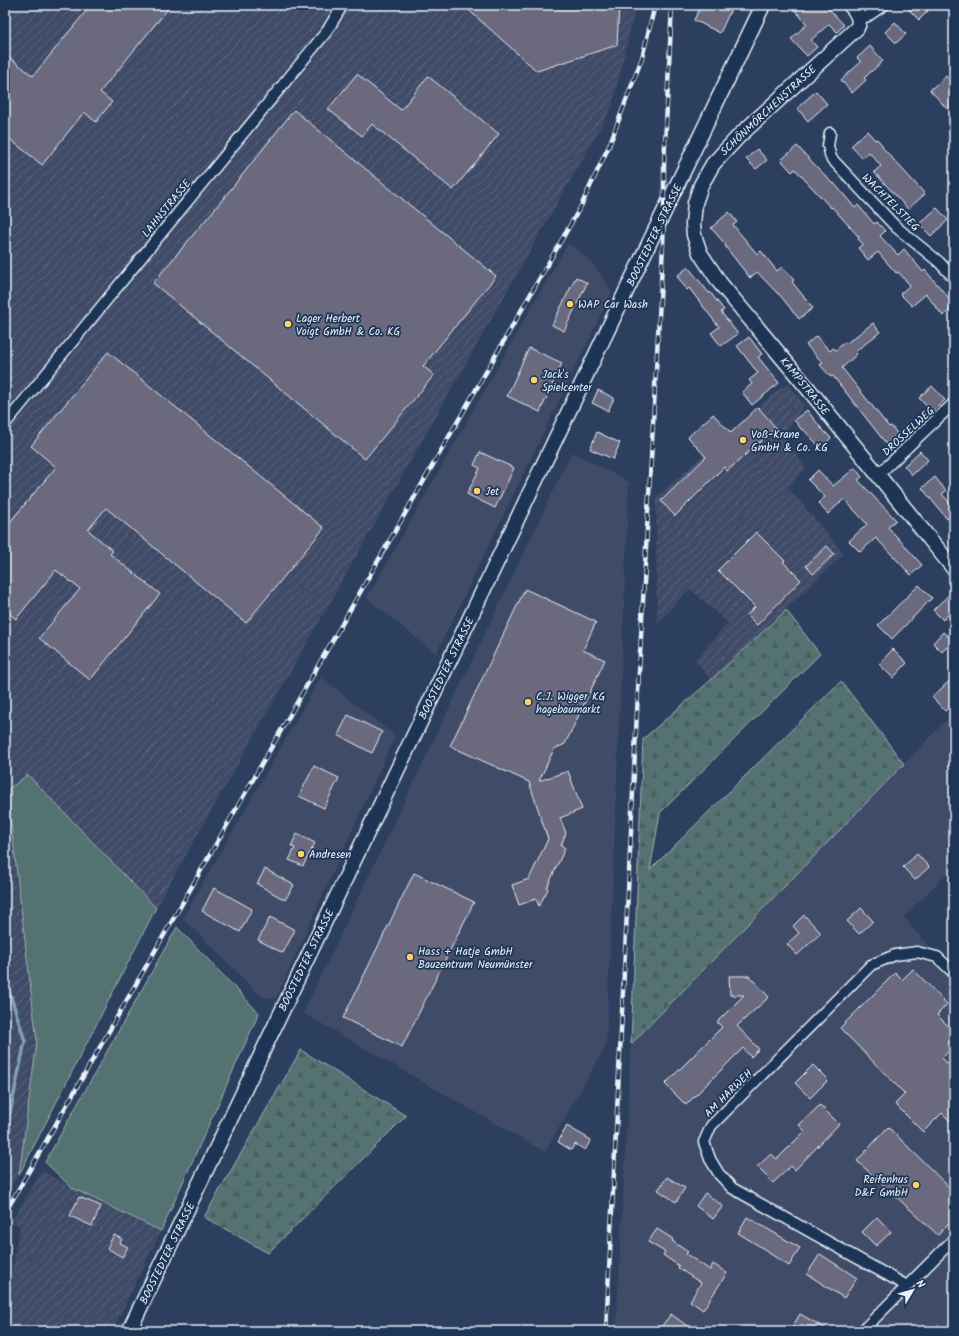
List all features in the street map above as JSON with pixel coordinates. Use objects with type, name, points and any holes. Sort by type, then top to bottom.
[{"type":"street","name":"LAHNSTRASSE","points":[[5,424],[327,31],[339,11],[340,5]]},
{"type":"street","name":"BOOSTEDTER STRASSE","points":[[129,1331],[763,5]]},
{"type":"street","points":[[850,5],[859,19],[868,16],[884,5]]},
{"type":"street","name":"SCHÖNMÖRCHENSTRASSE","points":[[693,212],[701,185],[709,169],[722,153],[857,28],[859,19]]},
{"type":"street","name":"WACHTELSTIEG","points":[[830,133],[828,146],[831,158],[896,227],[939,262],[954,278]]},
{"type":"street","name":"KAMPSTRASSE","points":[[693,212],[696,243],[707,265],[720,283],[815,397],[954,569]]},
{"type":"street","name":"DROSSELWEG","points":[[878,476],[954,403]]},
{"type":"street","name":"AM HARWEH","points":[[907,1286],[732,1188],[719,1174],[710,1159],[704,1142],[711,1126],[871,965],[895,955],[917,952],[937,957],[954,973]]},
{"type":"street","points":[[862,1331],[954,1239]]},
{"type":"shaded area","points":[[5,5],[636,5],[612,107],[156,908],[28,775],[7,790],[37,1041],[19,1175],[5,1193]]},
{"type":"shaded area","points":[[568,243],[591,261],[612,292],[436,654],[367,598]]},
{"type":"shaded area","points":[[788,383],[804,405],[784,436],[806,469],[788,487],[844,554],[711,680],[695,660],[728,623],[690,589],[657,623],[656,497],[758,407]]},
{"type":"shaded area","points":[[572,452],[629,482],[606,1046],[545,1152],[303,1013]]},
{"type":"shaded area","points":[[321,677],[395,736],[276,998],[262,997],[183,918]]},
{"type":"shaded area","points":[[954,712],[954,866],[904,917],[937,957],[954,973],[954,1331],[616,1331],[631,1044]]},
{"type":"shaded area","points":[[42,1171],[72,1188],[161,1231],[112,1331],[12,1331],[8,1293],[20,1226],[12,1221]]},
{"type":"green space","points":[[786,610],[820,654],[660,813],[650,870],[841,681],[904,764],[631,1044],[643,739],[711,680]]},
{"type":"green space","points":[[28,775],[156,908],[19,1175],[37,1041],[7,790]]},
{"type":"green space","points":[[177,927],[259,1013],[161,1231],[72,1188],[45,1162]]},
{"type":"green space","points":[[301,1050],[406,1116],[268,1253],[204,1217]]},
{"type":"building","points":[[91,5],[171,5],[100,92],[112,102],[96,122],[84,112],[42,165],[5,135],[5,54],[33,76]]},
{"type":"building","points":[[463,5],[619,5],[617,45],[537,71]]},
{"type":"building","points":[[701,5],[733,5],[720,33],[694,20]]},
{"type":"building","points":[[790,5],[825,5],[844,25],[837,32],[829,24],[811,40],[817,47],[807,56],[791,39],[807,24]]},
{"type":"building","points":[[914,5],[923,5],[928,11],[919,20],[909,10]]},
{"type":"building","points":[[895,22],[906,34],[896,43],[885,32]]},
{"type":"building","points":[[870,46],[883,61],[864,78],[866,80],[852,93],[841,80],[861,62],[857,58]]},
{"type":"building","points":[[357,74],[401,110],[428,76],[499,134],[453,190],[372,124],[362,136],[328,109]]},
{"type":"building","points":[[946,76],[954,85],[954,102],[947,109],[930,90]]},
{"type":"building","points":[[816,91],[827,104],[808,121],[797,108]]},
{"type":"building","points":[[294,110],[496,276],[423,366],[434,375],[365,459],[153,283]]},
{"type":"building","points":[[867,131],[875,140],[877,139],[883,146],[882,147],[925,194],[908,209],[874,172],[881,166],[869,152],[862,158],[851,146]]},
{"type":"building","points":[[797,146],[833,184],[834,183],[855,208],[858,205],[874,224],[877,222],[885,231],[880,236],[898,255],[904,249],[923,272],[925,270],[954,304],[954,307],[943,316],[926,294],[912,306],[900,294],[910,285],[898,272],[896,273],[878,252],[868,260],[858,248],[863,244],[858,239],[859,237],[795,169],[792,172],[781,160]]},
{"type":"building","points":[[757,149],[767,160],[756,169],[746,159]]},
{"type":"building","points":[[937,208],[948,220],[931,236],[919,224]]},
{"type":"building","points":[[729,212],[737,222],[733,225],[757,254],[761,251],[777,271],[782,267],[794,280],[792,282],[813,308],[799,319],[779,294],[757,272],[750,278],[725,246],[726,245],[711,228]]},
{"type":"building","points":[[688,267],[724,310],[721,312],[738,334],[721,346],[711,333],[719,327],[689,288],[687,290],[677,276]]},
{"type":"building","name":"WAP Car Wash","points":[[576,277],[587,283],[564,331],[552,325]]},
{"type":"building","points":[[873,323],[880,332],[855,352],[857,354],[842,368],[889,427],[891,426],[900,437],[888,446],[833,376],[831,377],[820,365],[823,363],[806,345],[816,336],[830,351],[833,348],[836,350]]},
{"type":"building","points":[[749,337],[762,354],[758,357],[779,383],[752,405],[742,392],[752,384],[749,380],[758,373],[737,346]]},
{"type":"building","name":"Jack's Spielcenter","points":[[529,348],[562,363],[540,412],[507,396]]},
{"type":"building","points":[[108,352],[324,528],[246,623],[106,508],[88,530],[113,551],[110,554],[160,594],[90,680],[39,638],[80,589],[56,570],[16,619],[5,610],[5,528],[56,467],[31,446]]},
{"type":"building","points":[[932,386],[945,400],[932,412],[919,398]]},
{"type":"building","points":[[598,390],[614,398],[608,411],[592,403]]},
{"type":"building","points":[[758,407],[776,428],[727,471],[724,467],[675,516],[661,501],[706,457],[688,437],[713,414],[731,433]]},
{"type":"building","points":[[807,410],[831,438],[821,448],[794,420]]},
{"type":"building","points":[[597,432],[620,443],[613,459],[590,449]]},
{"type":"building","points":[[920,451],[928,460],[912,475],[904,466]]},
{"type":"building","points":[[480,452],[514,468],[495,508],[467,494],[480,468],[474,465]]},
{"type":"building","points":[[855,468],[862,477],[858,480],[896,520],[888,527],[922,565],[911,575],[876,538],[860,552],[849,541],[867,524],[844,499],[828,514],[818,503],[825,497],[808,480],[818,470],[833,486]]},
{"type":"building","points":[[935,477],[946,491],[942,494],[954,508],[954,513],[947,519],[922,488]]},
{"type":"building","points":[[756,532],[785,561],[783,562],[801,580],[757,625],[747,615],[755,607],[718,570]]},
{"type":"building","points":[[827,546],[834,554],[813,574],[806,566]]},
{"type":"building","points":[[919,585],[932,598],[892,639],[878,625]]},
{"type":"building","name":"C.J. Wigger KG hagebaumarkt","points":[[525,589],[596,622],[583,650],[605,660],[565,744],[554,749],[539,781],[568,771],[582,809],[560,818],[566,833],[561,845],[565,848],[547,888],[548,889],[539,906],[536,899],[519,905],[512,885],[529,879],[548,839],[529,782],[450,746]]},
{"type":"building","points":[[954,590],[954,609],[943,620],[933,610]]},
{"type":"building","points":[[943,632],[953,641],[942,652],[933,643]]},
{"type":"building","points":[[893,649],[907,663],[893,678],[879,664]]},
{"type":"building","points":[[954,677],[954,703],[945,711],[932,697]]},
{"type":"building","points":[[348,715],[382,732],[372,753],[338,735]]},
{"type":"building","points":[[314,766],[339,778],[324,808],[299,796]]},
{"type":"building","name":"Andresen","points":[[297,834],[315,843],[303,866],[289,860],[295,848],[291,846]]},
{"type":"building","points":[[917,854],[929,867],[915,880],[903,867]]},
{"type":"building","points":[[265,869],[294,885],[285,900],[257,884]]},
{"type":"building","name":"Hass + Hatje GmbH Bauzentrum Neumünster","points":[[414,873],[474,902],[402,1047],[343,1018]]},
{"type":"building","points":[[214,888],[252,909],[240,932],[202,911]]},
{"type":"building","points":[[861,908],[873,921],[859,934],[847,921]]},
{"type":"building","points":[[804,915],[821,933],[797,955],[787,944],[799,933],[793,926]]},
{"type":"building","points":[[270,917],[295,930],[283,953],[258,940]]},
{"type":"building","points":[[913,969],[947,1004],[937,1015],[954,1032],[954,1046],[942,1058],[954,1070],[954,1125],[942,1113],[923,1132],[895,1104],[905,1094],[840,1028],[895,973],[902,980]]},
{"type":"building","points":[[729,976],[749,976],[769,997],[737,1026],[759,1049],[751,1057],[743,1048],[686,1105],[665,1084],[722,1027],[717,1022],[744,995],[730,995]]},
{"type":"building","points":[[813,1065],[828,1080],[810,1098],[795,1083]]},
{"type":"building","points":[[820,1105],[839,1124],[795,1170],[791,1166],[773,1183],[757,1167],[771,1154],[777,1159],[805,1131],[799,1125]]},
{"type":"building","points":[[567,1126],[591,1140],[585,1150],[575,1144],[571,1150],[558,1142]]},
{"type":"building","points":[[888,1127],[954,1192],[954,1217],[938,1235],[857,1161]]},
{"type":"building","points":[[667,1177],[685,1188],[676,1202],[658,1190]]},
{"type":"building","points":[[705,1193],[723,1206],[713,1219],[696,1206]]},
{"type":"building","points":[[79,1197],[101,1206],[92,1226],[70,1216]]},
{"type":"building","points":[[747,1217],[800,1248],[789,1266],[738,1233]]},
{"type":"building","points":[[877,1217],[891,1232],[876,1246],[862,1232]]},
{"type":"building","points":[[657,1229],[673,1239],[672,1241],[688,1252],[686,1254],[710,1270],[713,1264],[727,1273],[703,1310],[690,1301],[701,1283],[678,1268],[679,1266],[663,1255],[665,1252],[648,1242]]},
{"type":"building","points":[[114,1235],[122,1239],[120,1243],[128,1247],[122,1257],[107,1248]]},
{"type":"building","points":[[820,1254],[857,1278],[844,1298],[807,1274]]},
{"type":"building","points":[[671,1314],[694,1331],[658,1331]]},
{"type":"building","points":[[800,1314],[809,1319],[830,1331],[790,1331]]},
{"type":"waterway","points":[[5,978],[25,1041],[5,1137]]},
{"type":"railway","points":[[5,1213],[581,206],[609,146],[642,58],[655,5]]},
{"type":"railway","points":[[606,1331],[639,672],[663,246],[664,165],[672,5]]},
{"type":"place","name":"WAP Car Wash","points":[[570,304]]},
{"type":"place","name":"Lager Herbert Voigt GmbH & Co. KG","points":[[288,324]]},
{"type":"place","name":"Jack's Spielcenter","points":[[534,380]]},
{"type":"place","name":"Voß-Krane GmbH & Co. KG","points":[[743,440]]},
{"type":"place","name":"Jet","points":[[477,491]]},
{"type":"place","name":"C.J. Wigger KG hagebaumarkt","points":[[528,702]]},
{"type":"place","name":"Andresen","points":[[301,854]]},
{"type":"place","name":"Hass + Hatje GmbH Bauzentrum Neumünster","points":[[410,957]]},
{"type":"place","name":"Reifenhus D&F GmbH","points":[[916,1185]]}]
